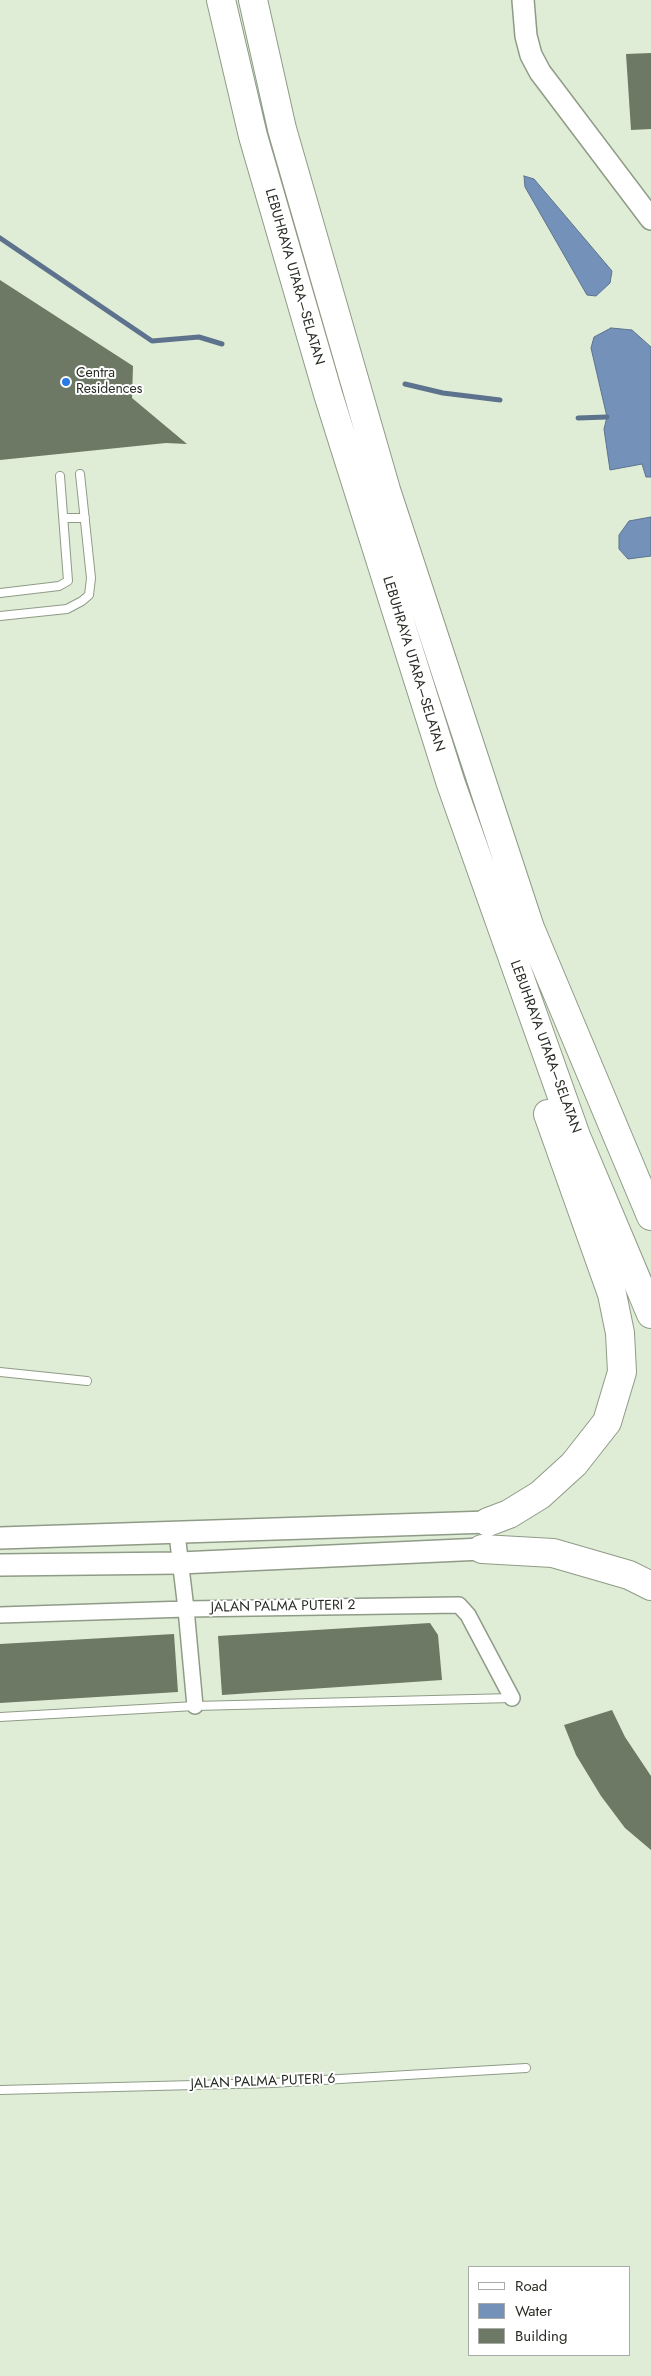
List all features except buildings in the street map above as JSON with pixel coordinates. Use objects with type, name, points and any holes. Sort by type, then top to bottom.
[{"type":"highway","name":"LEBUHRAYA UTARA–SELATAN","points":[[221,0],[253,136],[326,385],[451,784],[576,1136],[651,1314]]},
{"type":"highway","name":"LEBUHRAYA UTARA–SELATAN","points":[[253,0],[282,129],[386,490],[530,928],[651,1216]]},
{"type":"highway","points":[[451,784],[456,844],[468,889],[612,1294],[621,1342],[622,1372],[607,1422],[574,1464],[540,1495],[509,1514],[488,1522]]},
{"type":"highway","points":[[482,1549],[553,1553],[629,1575],[651,1586]]},
{"type":"street","points":[[523,0],[526,36],[531,55],[540,72],[651,219]]},
{"type":"street","points":[[0,1538],[177,1534],[488,1522]]},
{"type":"street","points":[[177,1534],[195,1706]]},
{"type":"street","points":[[0,1565],[180,1563],[482,1549]]},
{"type":"street","name":"JALAN PALMA PUTERI 2","points":[[0,1615],[186,1609],[459,1606],[468,1615],[512,1698]]},
{"type":"lane","points":[[0,616],[67,609],[82,602],[89,595],[91,578],[80,474]]},
{"type":"lane","points":[[0,593],[59,586],[68,581],[60,476]]},
{"type":"lane","points":[[64,518],[85,518]]},
{"type":"lane","points":[[0,1372],[87,1381]]},
{"type":"lane","points":[[0,1717],[195,1706],[512,1698]]},
{"type":"lane","name":"JALAN PALMA PUTERI 6","points":[[0,2090],[272,2082],[526,2068]]},
{"type":"water","points":[[524,176],[534,179],[612,271],[610,283],[596,296],[587,295],[525,187]]},
{"type":"water","points":[[611,328],[632,330],[651,347],[651,477],[646,477],[642,464],[610,470],[604,429],[607,417],[591,348],[594,337]]},
{"type":"water","points":[[651,517],[651,556],[628,559],[619,549],[619,535],[629,521]]},
{"type":"waterway","points":[[0,238],[152,341],[199,337],[222,344]]},
{"type":"waterway","points":[[405,384],[443,393],[500,400]]},
{"type":"waterway","points":[[578,418],[607,417]]},
{"type":"place","name":"Centra Residences","points":[[66,382]]}]
